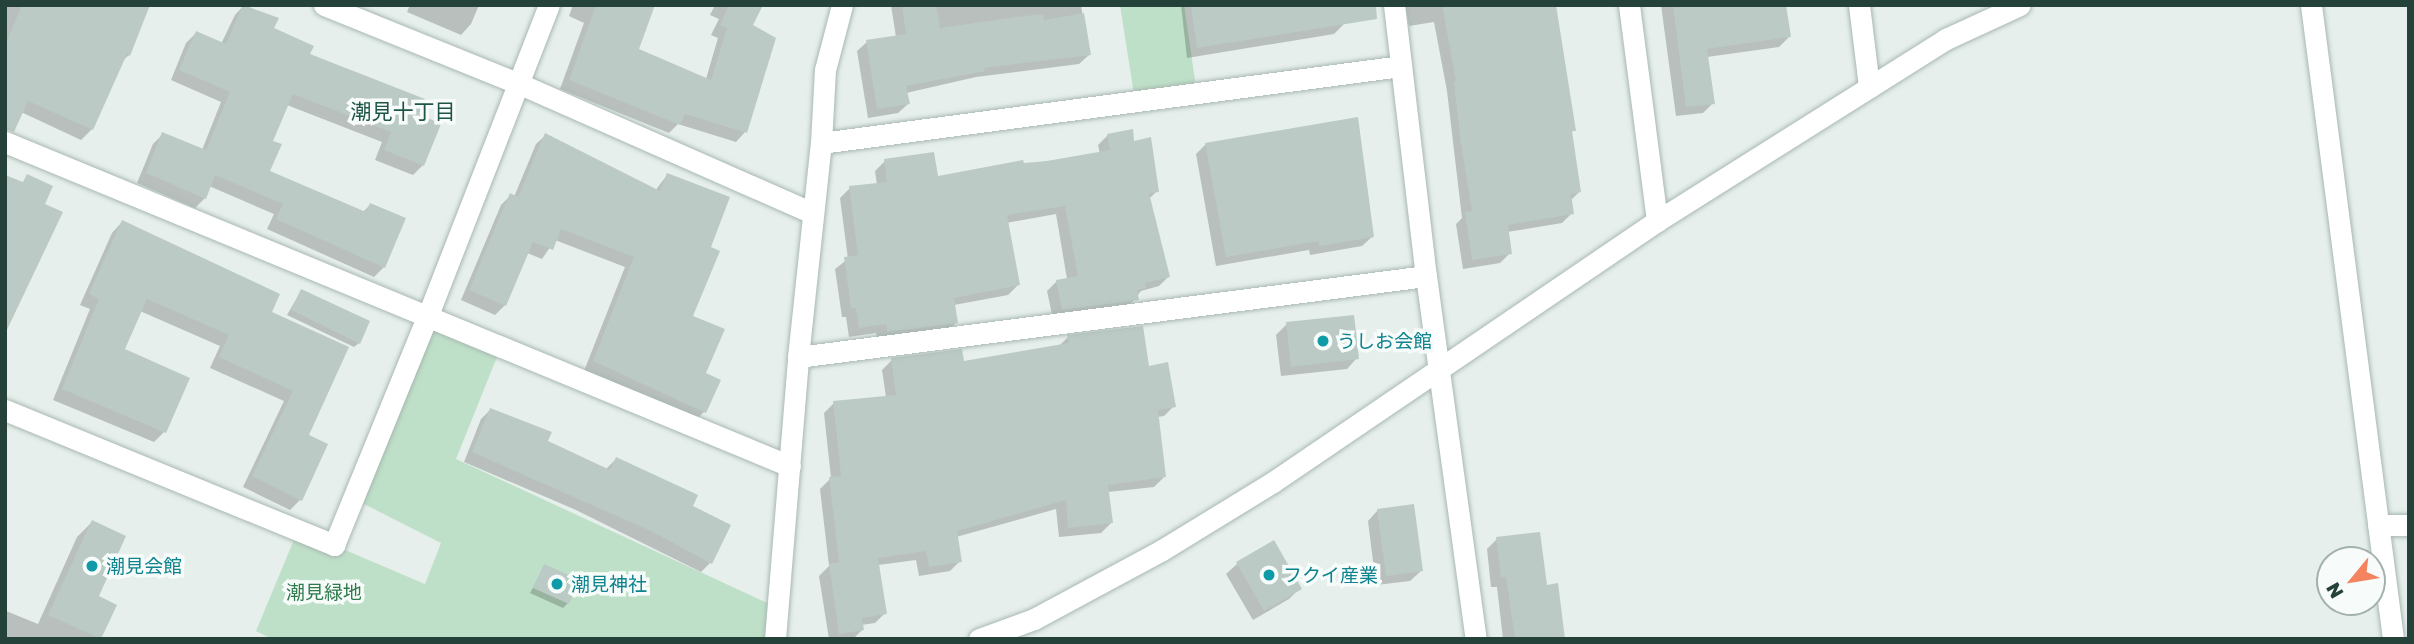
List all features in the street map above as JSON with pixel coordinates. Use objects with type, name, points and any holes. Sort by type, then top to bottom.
[{"type":"street","points":[[324,5],[520,84],[813,213]]},
{"type":"street","points":[[5,410],[334,545],[520,84],[549,5]]},
{"type":"street","points":[[775,639],[798,357],[821,143],[825,70],[842,5]]},
{"type":"street","points":[[1394,5],[1426,276],[1476,639]]},
{"type":"street","points":[[1629,5],[1657,221]]},
{"type":"street","points":[[1859,5],[1869,87]]},
{"type":"street","points":[[979,639],[1034,619],[1162,550],[1273,482],[1657,221],[1946,38],[2020,5]]},
{"type":"street","points":[[2311,5],[2393,639]]},
{"type":"street","points":[[821,143],[1401,66]]},
{"type":"street","points":[[5,142],[790,466]]},
{"type":"street","points":[[798,357],[1426,276]]},
{"type":"street","points":[[2378,525],[2409,525]]},
{"type":"green space","points":[[1120,5],[1184,5],[1197,94],[1135,101]]},
{"type":"green space","name":"潮見緑地","points":[[428,315],[501,347],[456,459],[778,608],[775,639],[272,639],[256,631],[298,530],[425,584],[441,543],[354,499]]},
{"type":"building","points":[[22,5],[150,5],[130,56],[127,54],[93,130],[28,101],[14,132],[5,129],[5,45]]},
{"type":"building","points":[[243,5],[279,18],[274,28],[314,46],[310,54],[425,99],[419,114],[441,124],[424,166],[384,150],[391,132],[293,94],[273,141],[282,144],[270,171],[366,212],[370,203],[406,218],[385,268],[276,219],[283,204],[215,175],[206,199],[146,173],[162,132],[206,150],[230,92],[179,70],[196,31],[226,44]]},
{"type":"building","points":[[596,5],[655,5],[639,49],[711,80],[727,28],[720,25],[729,5],[763,5],[753,25],[776,38],[747,133],[685,114],[680,125],[569,80]]},
{"type":"building","points":[[902,5],[936,5],[940,28],[1043,14],[1044,20],[1084,13],[1091,55],[984,68],[985,71],[906,86],[910,104],[877,109],[866,40],[906,34]]},
{"type":"building","points":[[1191,5],[1376,5],[1377,19],[1197,48]]},
{"type":"building","points":[[1442,5],[1556,5],[1576,131],[1572,131],[1581,192],[1571,194],[1574,214],[1508,225],[1512,254],[1472,260],[1465,212],[1472,211],[1461,144],[1456,81]]},
{"type":"building","points":[[1673,5],[1786,5],[1791,37],[1707,49],[1715,104],[1686,107]]},
{"type":"building","points":[[1358,117],[1374,237],[1319,246],[1319,241],[1226,257],[1205,143]]},
{"type":"building","points":[[1133,129],[1134,141],[1151,137],[1159,192],[1149,193],[1170,277],[1145,283],[1146,288],[1137,290],[1139,300],[1062,310],[1056,280],[1078,276],[1065,206],[1007,215],[1020,285],[954,298],[958,323],[887,332],[886,324],[859,328],[856,308],[851,308],[844,257],[858,255],[849,186],[887,182],[884,159],[934,152],[938,176],[1023,160],[1024,163],[1047,161],[1110,150],[1107,134]]},
{"type":"building","points":[[545,133],[660,191],[667,173],[730,197],[711,247],[720,251],[693,316],[725,329],[706,373],[721,380],[706,413],[593,361],[634,257],[561,229],[553,250],[533,242],[506,306],[469,290],[510,193],[518,197]]},
{"type":"building","points":[[27,174],[53,186],[45,204],[63,212],[5,334],[5,175],[23,182]]},
{"type":"building","points":[[122,220],[280,294],[272,312],[349,347],[309,435],[328,444],[302,501],[252,476],[293,391],[219,357],[229,335],[147,299],[125,349],[190,378],[166,433],[62,389],[99,299],[89,294]]},
{"type":"building","points":[[301,289],[370,321],[360,344],[291,310]]},
{"type":"building","name":"うしお会館","points":[[1354,315],[1359,359],[1291,367],[1286,322]]},
{"type":"building","points":[[1143,326],[1149,366],[1168,362],[1176,407],[1158,410],[1166,477],[1108,485],[1113,523],[1068,528],[1066,500],[957,531],[962,562],[929,567],[926,551],[878,558],[887,614],[862,618],[864,630],[839,634],[829,564],[839,562],[829,477],[841,476],[833,401],[896,395],[891,358],[962,349],[964,361],[1069,343],[1067,335]]},
{"type":"building","points":[[490,408],[552,432],[548,441],[610,470],[616,457],[698,495],[693,506],[731,525],[712,564],[651,531],[472,452]]},
{"type":"building","points":[[1414,504],[1423,571],[1386,576],[1377,509]]},
{"type":"building","name":"潮見会館","points":[[92,520],[126,536],[99,596],[117,605],[101,639],[48,615]]},
{"type":"building","points":[[1540,532],[1547,585],[1558,583],[1565,639],[1515,639],[1506,577],[1501,578],[1496,537]]},
{"type":"building","name":"フクイ産業","points":[[1274,540],[1302,589],[1264,611],[1236,562]]},
{"type":"building","name":"潮見神社","points":[[544,564],[580,580],[569,604],[533,588]]},
{"type":"place","name":"うしお会館","points":[[1323,341]]},
{"type":"place","name":"潮見会館","points":[[92,566]]},
{"type":"place","name":"フクイ産業","points":[[1269,575]]},
{"type":"place","name":"潮見神社","points":[[557,584]]},
{"type":"district","name":"潮見十丁目","points":[[403,111]]}]
